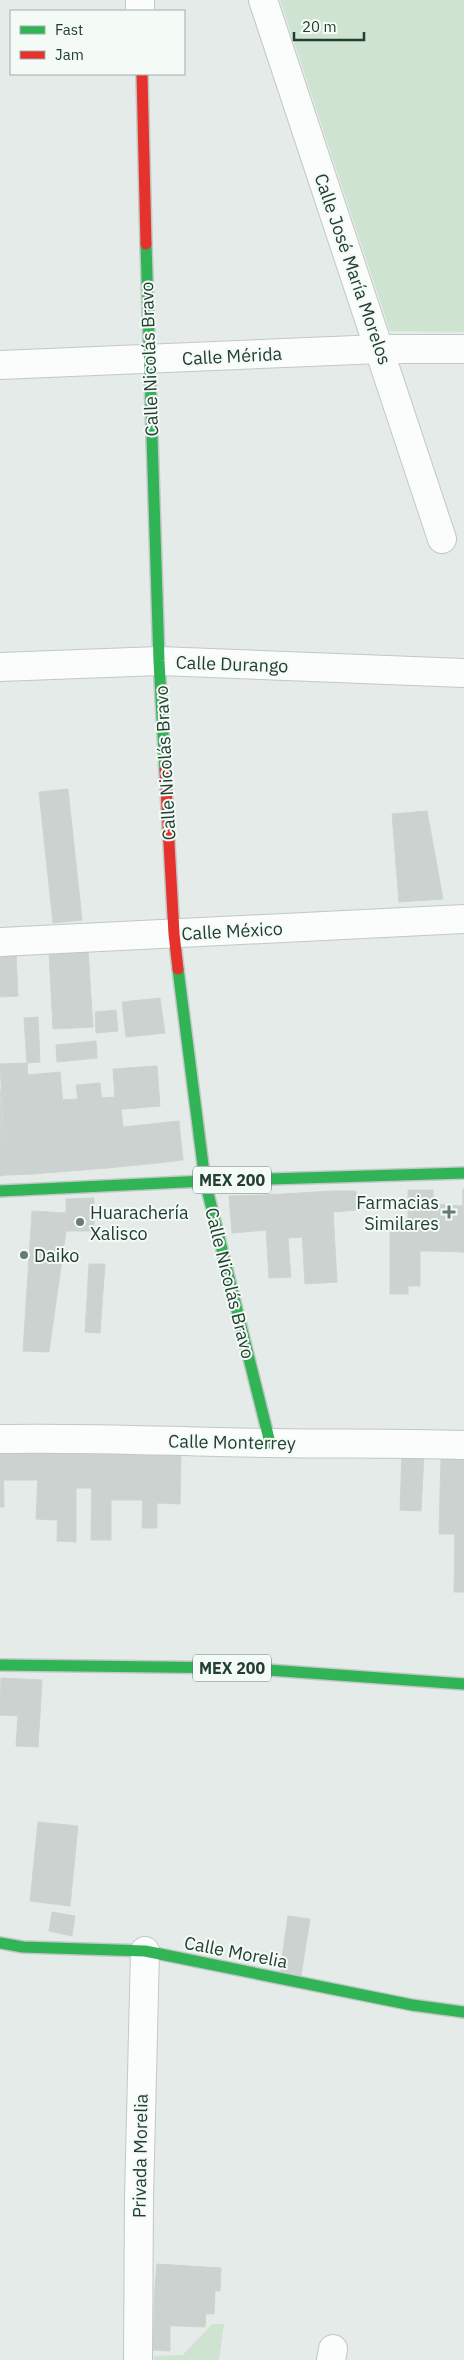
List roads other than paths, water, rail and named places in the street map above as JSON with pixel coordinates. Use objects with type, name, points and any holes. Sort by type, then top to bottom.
[{"type":"main road","name":"Calle Nicolás Bravo","points":[[142,75],[148,360],[160,661],[174,934],[205,1181],[270,1443]]},
{"type":"main road","name":"MEX 200","points":[[0,1191],[205,1181],[464,1173]]},
{"type":"main road","name":"MEX 200","points":[[0,1665],[240,1668],[464,1684]]},
{"type":"main road","name":"Calle Morelia","points":[[0,1943],[23,1947],[145,1951],[412,2005],[464,2012]]},
{"type":"street","name":"Calle José María Morelos","points":[[263,0],[442,539]]},
{"type":"street","name":"Calle Mérida","points":[[0,365],[380,349],[464,349]]},
{"type":"street","name":"Calle Durango","points":[[0,667],[160,661],[464,673]]},
{"type":"street","name":"Calle México","points":[[0,942],[464,919]]},
{"type":"street","name":"Calle Monterrey","points":[[0,1439],[74,1438],[464,1445]]},
{"type":"street","name":"Privada Morelia","points":[[138,2360],[139,2198],[145,1951]]},
{"type":"place","name":"Farmacias Similares","points":[[449,1212]]},
{"type":"place","name":"Huarachería Xalisco","points":[[80,1222]]},
{"type":"place","name":"Daiko","points":[[24,1255]]}]
